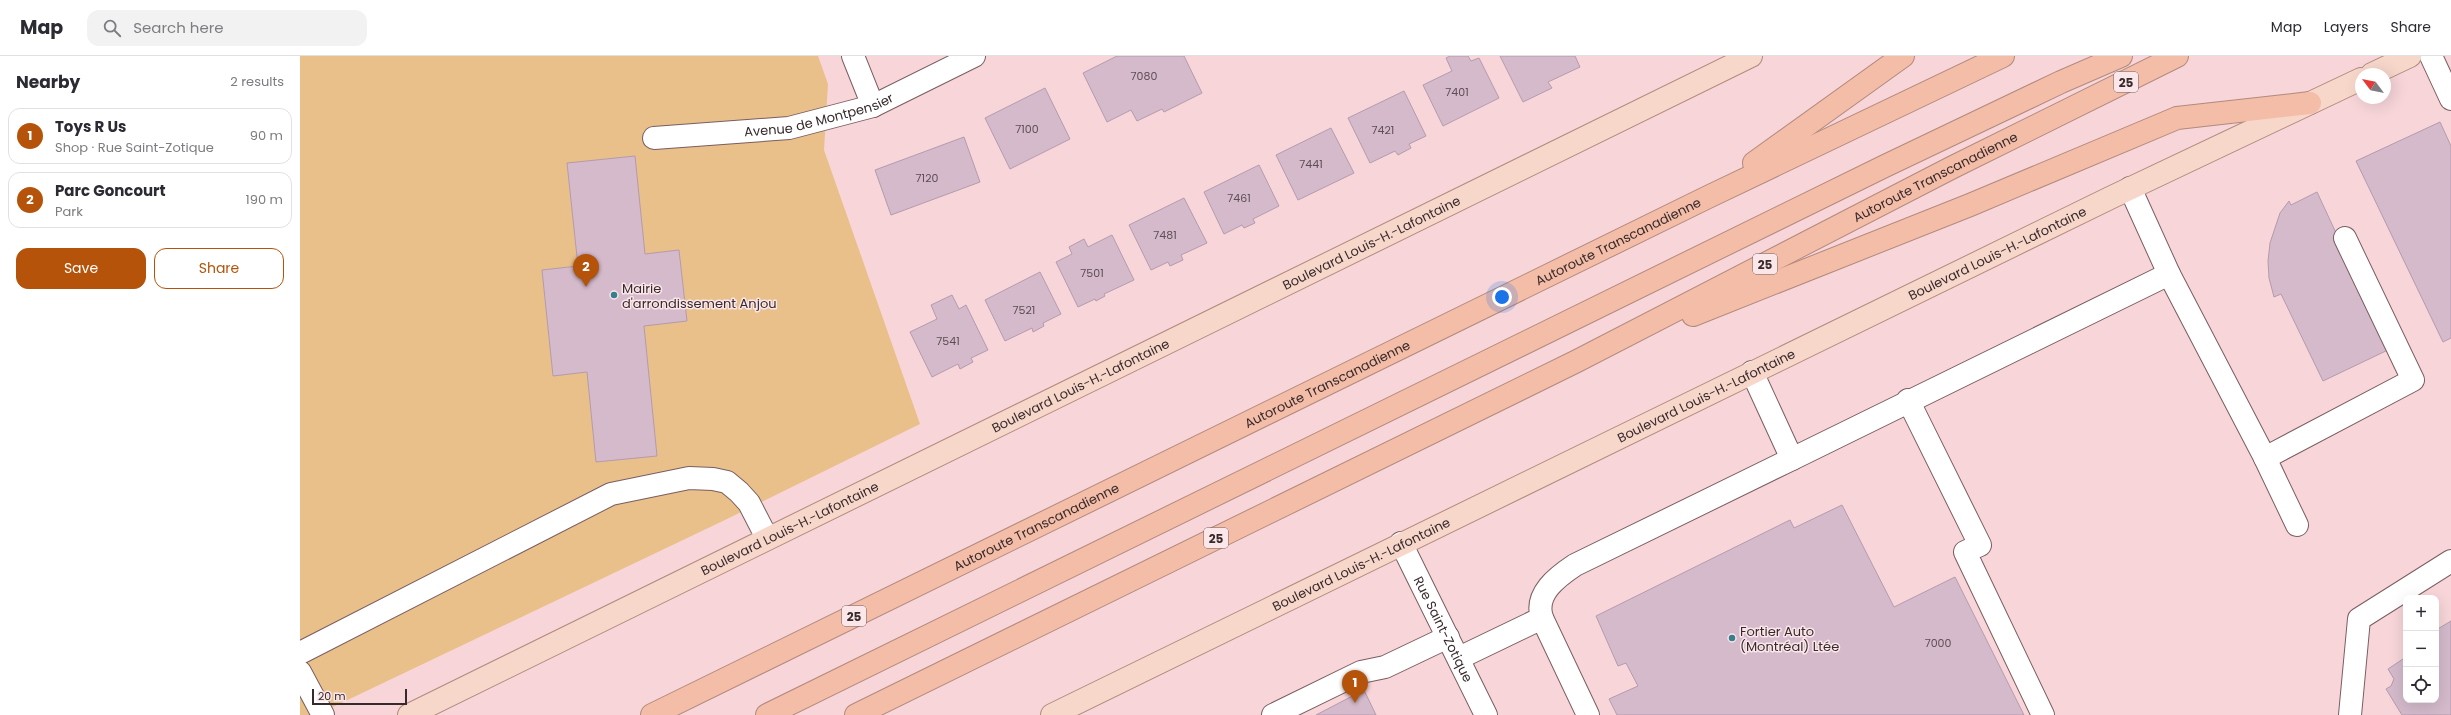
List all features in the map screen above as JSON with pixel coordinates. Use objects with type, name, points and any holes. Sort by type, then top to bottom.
[{"type":"highway","points":[[1708,196],[1903,56]]},
{"type":"highway","name":"Autoroute Transcanadienne","points":[[652,715],[1708,196],[2003,56]]},
{"type":"highway","points":[[767,715],[1878,169],[2062,82],[2121,56]]},
{"type":"highway","name":"Autoroute Transcanadienne","points":[[856,715],[1577,361],[1946,171],[2177,56]]},
{"type":"highway","points":[[1577,361],[1970,205],[2177,118],[2310,103]]},
{"type":"main road","name":"Boulevard Louis-H.-Lafontaine","points":[[409,715],[1751,56]]},
{"type":"main road","points":[[2385,68],[2410,56]]},
{"type":"main road","name":"Boulevard Louis-H.-Lafontaine","points":[[1052,715],[2130,188],[2355,82]]},
{"type":"street","points":[[852,56],[872,106]]},
{"type":"street","name":"Avenue de Montpensier","points":[[654,138],[789,128],[872,106],[974,56]]},
{"type":"street","points":[[2431,56],[2451,99]]},
{"type":"street","points":[[2130,188],[2169,274],[2265,458],[2297,525]]},
{"type":"street","points":[[2265,458],[2413,380],[2345,238]]},
{"type":"street","points":[[1588,715],[1542,618],[1540,604],[1547,590],[1557,577],[1575,564],[1908,400],[2169,274]]},
{"type":"street","points":[[1752,372],[1792,458]]},
{"type":"street","points":[[1908,400],[1980,545],[1965,552],[2043,715]]},
{"type":"street","points":[[300,653],[611,494],[689,478],[713,479],[727,482],[744,498],[755,514],[767,538]]},
{"type":"street","name":"Rue Saint-Zotique","points":[[1402,543],[1486,715]]},
{"type":"street","points":[[2350,715],[2359,619],[2451,561]]},
{"type":"street","points":[[1458,658],[1542,618]]},
{"type":"street","points":[[1273,715],[1361,672],[1385,667],[1448,637]]},
{"type":"street","points":[[300,672],[323,715]]},
{"type":"shaded area","points":[[300,56],[818,56],[828,84],[824,150],[920,424],[727,519],[316,715],[300,715]]},
{"type":"building","points":[[1117,56],[1184,56],[1202,93],[1164,112],[1162,109],[1137,121],[1131,110],[1107,122],[1083,73]]},
{"type":"building","points":[[1450,56],[1468,56],[1471,61],[1479,58],[1499,98],[1443,126],[1423,85],[1452,71],[1446,58]]},
{"type":"building","points":[[1500,56],[1575,56],[1580,67],[1548,82],[1552,88],[1523,102]]},
{"type":"building","points":[[1045,88],[1070,139],[1010,169],[985,118]]},
{"type":"building","points":[[1404,91],[1426,136],[1409,144],[1411,148],[1398,155],[1395,151],[1370,163],[1348,118]]},
{"type":"building","points":[[2440,122],[2451,146],[2451,338],[2443,342],[2356,161]]},
{"type":"building","points":[[1331,128],[1354,173],[1298,200],[1276,155]]},
{"type":"building","points":[[964,137],[980,182],[891,215],[875,170]]},
{"type":"building","name":"Mairie d'arrondissement Anjou","points":[[635,156],[645,254],[679,250],[687,321],[644,326],[657,456],[596,462],[587,372],[553,376],[542,270],[578,266],[567,163]]},
{"type":"building","points":[[1259,165],[1279,206],[1253,219],[1255,223],[1244,228],[1242,225],[1224,234],[1204,192]]},
{"type":"building","points":[[2317,192],[2390,349],[2323,381],[2281,294],[2274,297],[2269,278],[2268,261],[2270,243],[2280,213],[2289,201],[2291,205]]},
{"type":"building","points":[[1184,198],[1207,243],[1181,255],[1183,260],[1170,266],[1168,262],[1151,270],[1129,225]]},
{"type":"building","points":[[1112,235],[1134,280],[1104,294],[1105,296],[1096,301],[1095,299],[1078,307],[1056,262],[1072,254],[1069,247],[1084,239],[1088,247]]},
{"type":"building","points":[[1040,272],[1061,314],[1043,323],[1044,326],[1033,332],[1032,328],[1005,341],[985,300]]},
{"type":"building","points":[[952,295],[959,309],[966,305],[988,350],[971,358],[973,362],[960,369],[958,364],[932,377],[910,332],[937,319],[931,305]]},
{"type":"building","points":[[1842,505],[1894,607],[1955,577],[2024,715],[1617,715],[1609,699],[1638,686],[1626,663],[1618,666],[1596,616],[1790,520],[1794,528]]},
{"type":"building","points":[[2451,621],[2451,715],[2402,715],[2386,689],[2391,686],[2394,679],[2388,669],[2403,659],[2403,703],[2439,703],[2439,628]]},
{"type":"building","points":[[1364,690],[1376,715],[1316,715]]},
{"type":"place","name":"Parc Goncourt","points":[[586,287]]},
{"type":"place","name":"Mairie d'arrondissement Anjou","points":[[614,295]]},
{"type":"place","name":"Fortier Auto (Montréal) Ltée","points":[[1732,638]]},
{"type":"place","name":"Toys R Us","points":[[1355,703]]}]
